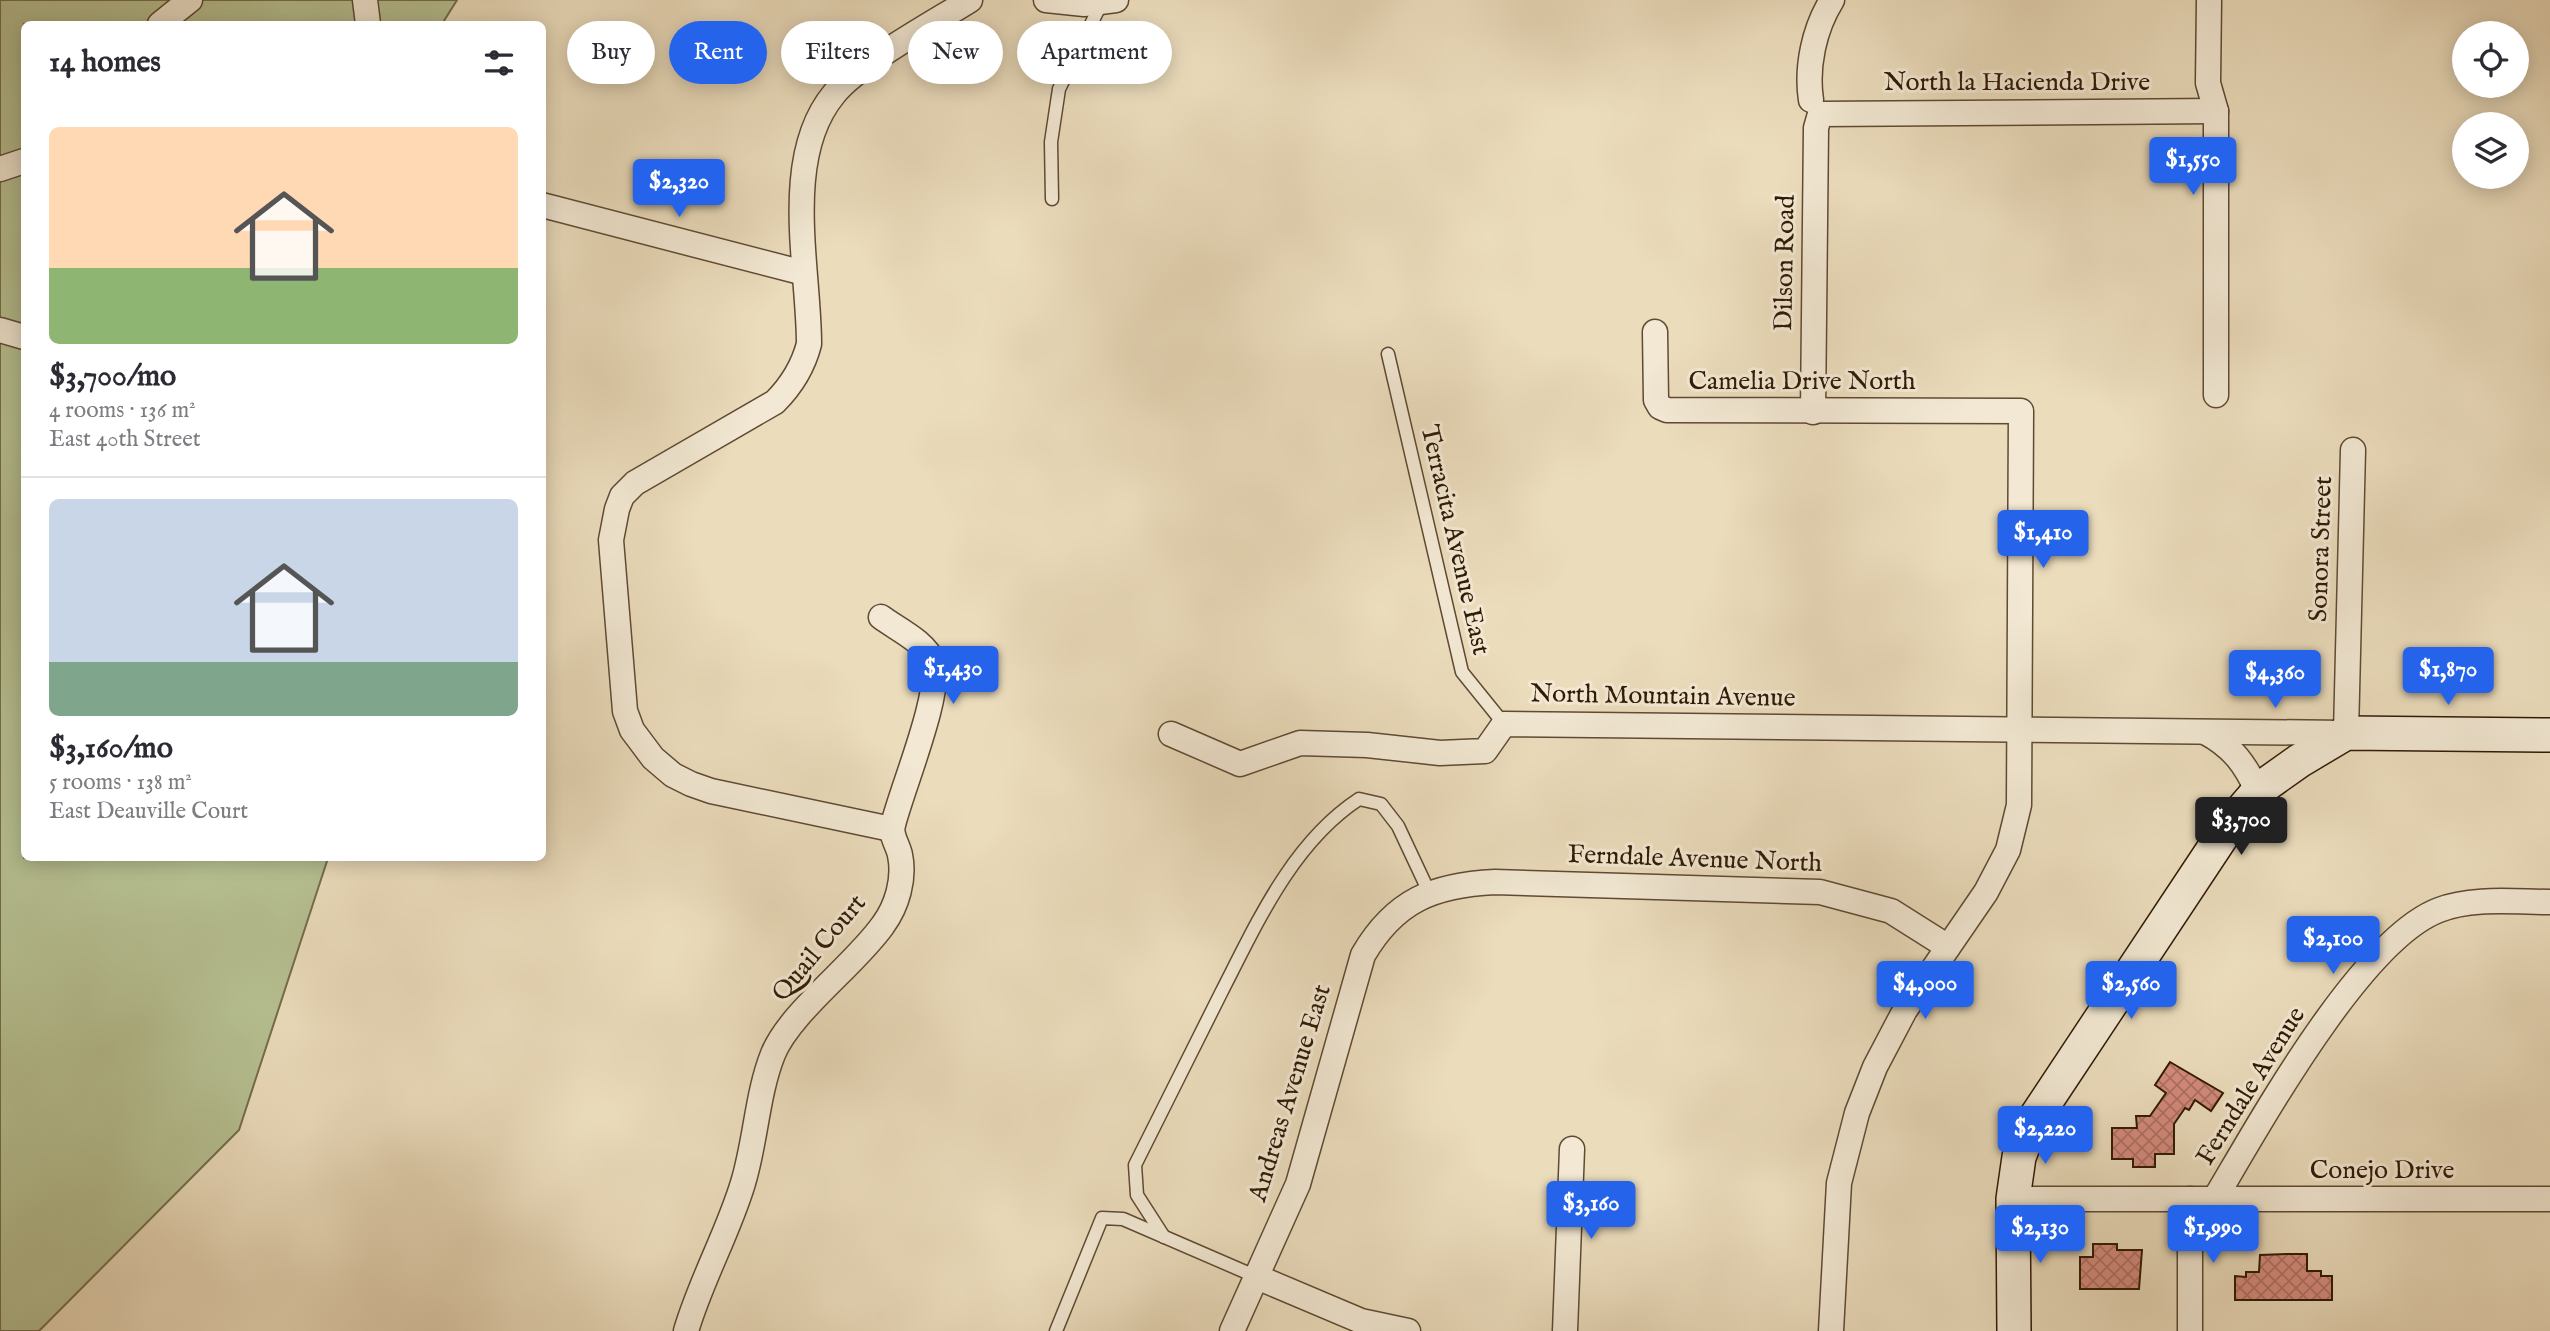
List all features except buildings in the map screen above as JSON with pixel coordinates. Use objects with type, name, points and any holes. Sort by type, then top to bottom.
[{"type":"main road","points":[[2014,1331],[2013,1199],[2019,1157],[2033,1121],[2231,824],[2258,792],[2299,761],[2346,733],[2550,735]]},
{"type":"street","points":[[164,21],[190,0]]},
{"type":"street","points":[[365,0],[368,21]]},
{"type":"street","points":[[881,617],[925,648],[933,662],[934,677],[933,694],[891,829],[711,791],[673,775],[653,758],[632,730],[622,690],[611,540],[613,521],[622,496],[650,471],[775,402],[786,390],[805,360],[809,344],[802,216],[807,151],[822,110],[835,92],[884,56],[970,0]]},
{"type":"street","points":[[1046,0],[1109,2]]},
{"type":"street","name":"Dilson Road","points":[[1813,412],[1815,108],[1808,81],[1815,38],[1832,0]]},
{"type":"street","points":[[2208,0],[2208,83],[2216,111],[2216,394]]},
{"type":"street","name":"North la Hacienda Drive","points":[[1815,108],[2216,111]]},
{"type":"street","points":[[0,169],[21,162]]},
{"type":"street","points":[[546,206],[804,273]]},
{"type":"street","points":[[0,330],[21,336]]},
{"type":"street","name":"Camelia Drive North","points":[[1655,332],[1656,400],[1660,407],[1667,410],[2021,411],[2020,730]]},
{"type":"street","name":"Sonora Street","points":[[2346,733],[2353,450]]},
{"type":"street","name":"North Mountain Avenue","points":[[1171,734],[1240,764],[1300,743],[1367,745],[1440,753],[1485,751],[1504,724],[2346,733]]},
{"type":"street","points":[[1831,1331],[1839,1183],[1850,1135],[1875,1067],[1905,1010],[1986,892],[2008,850],[2019,805],[2020,730]]},
{"type":"street","points":[[2204,732],[2224,742],[2245,763],[2258,792]]},
{"type":"street","name":"Quail Court","points":[[686,1331],[693,1306],[742,1186],[755,1139],[765,1079],[774,1051],[795,1020],[884,925],[900,893],[901,857],[891,829]]},
{"type":"street","name":"Ferndale Avenue North","points":[[1429,892],[1458,884],[1495,882],[1820,892],[1891,911],[1948,947]]},
{"type":"street","name":"Andreas Avenue East","points":[[1231,1331],[1298,1184],[1363,955],[1377,931],[1396,913],[1429,892]]},
{"type":"street","name":"Ferndale Avenue","points":[[2202,1199],[2333,1013],[2378,955],[2414,922],[2441,909],[2495,902],[2550,902]]},
{"type":"street","points":[[1565,1331],[1572,1149]]},
{"type":"street","name":"Conejo Drive","points":[[2013,1199],[2550,1199]]},
{"type":"street","points":[[2190,1331],[2202,1199]]},
{"type":"street","points":[[1257,1277],[1361,1321],[1408,1331]]},
{"type":"lane","points":[[1052,199],[1051,142],[1059,89],[1109,2]]},
{"type":"lane","name":"Terracita Avenue East","points":[[1388,354],[1462,672],[1504,724]]},
{"type":"lane","points":[[1164,1237],[1137,1195],[1135,1165],[1265,907],[1304,849],[1340,811],[1359,799],[1381,804],[1398,827],[1429,892]]},
{"type":"lane","points":[[1056,1331],[1102,1218],[1123,1219],[1257,1277]]},
{"type":"green space","points":[[0,0],[457,0],[444,21],[21,21],[21,861],[327,861],[239,1130],[39,1331],[0,1331]]}]
